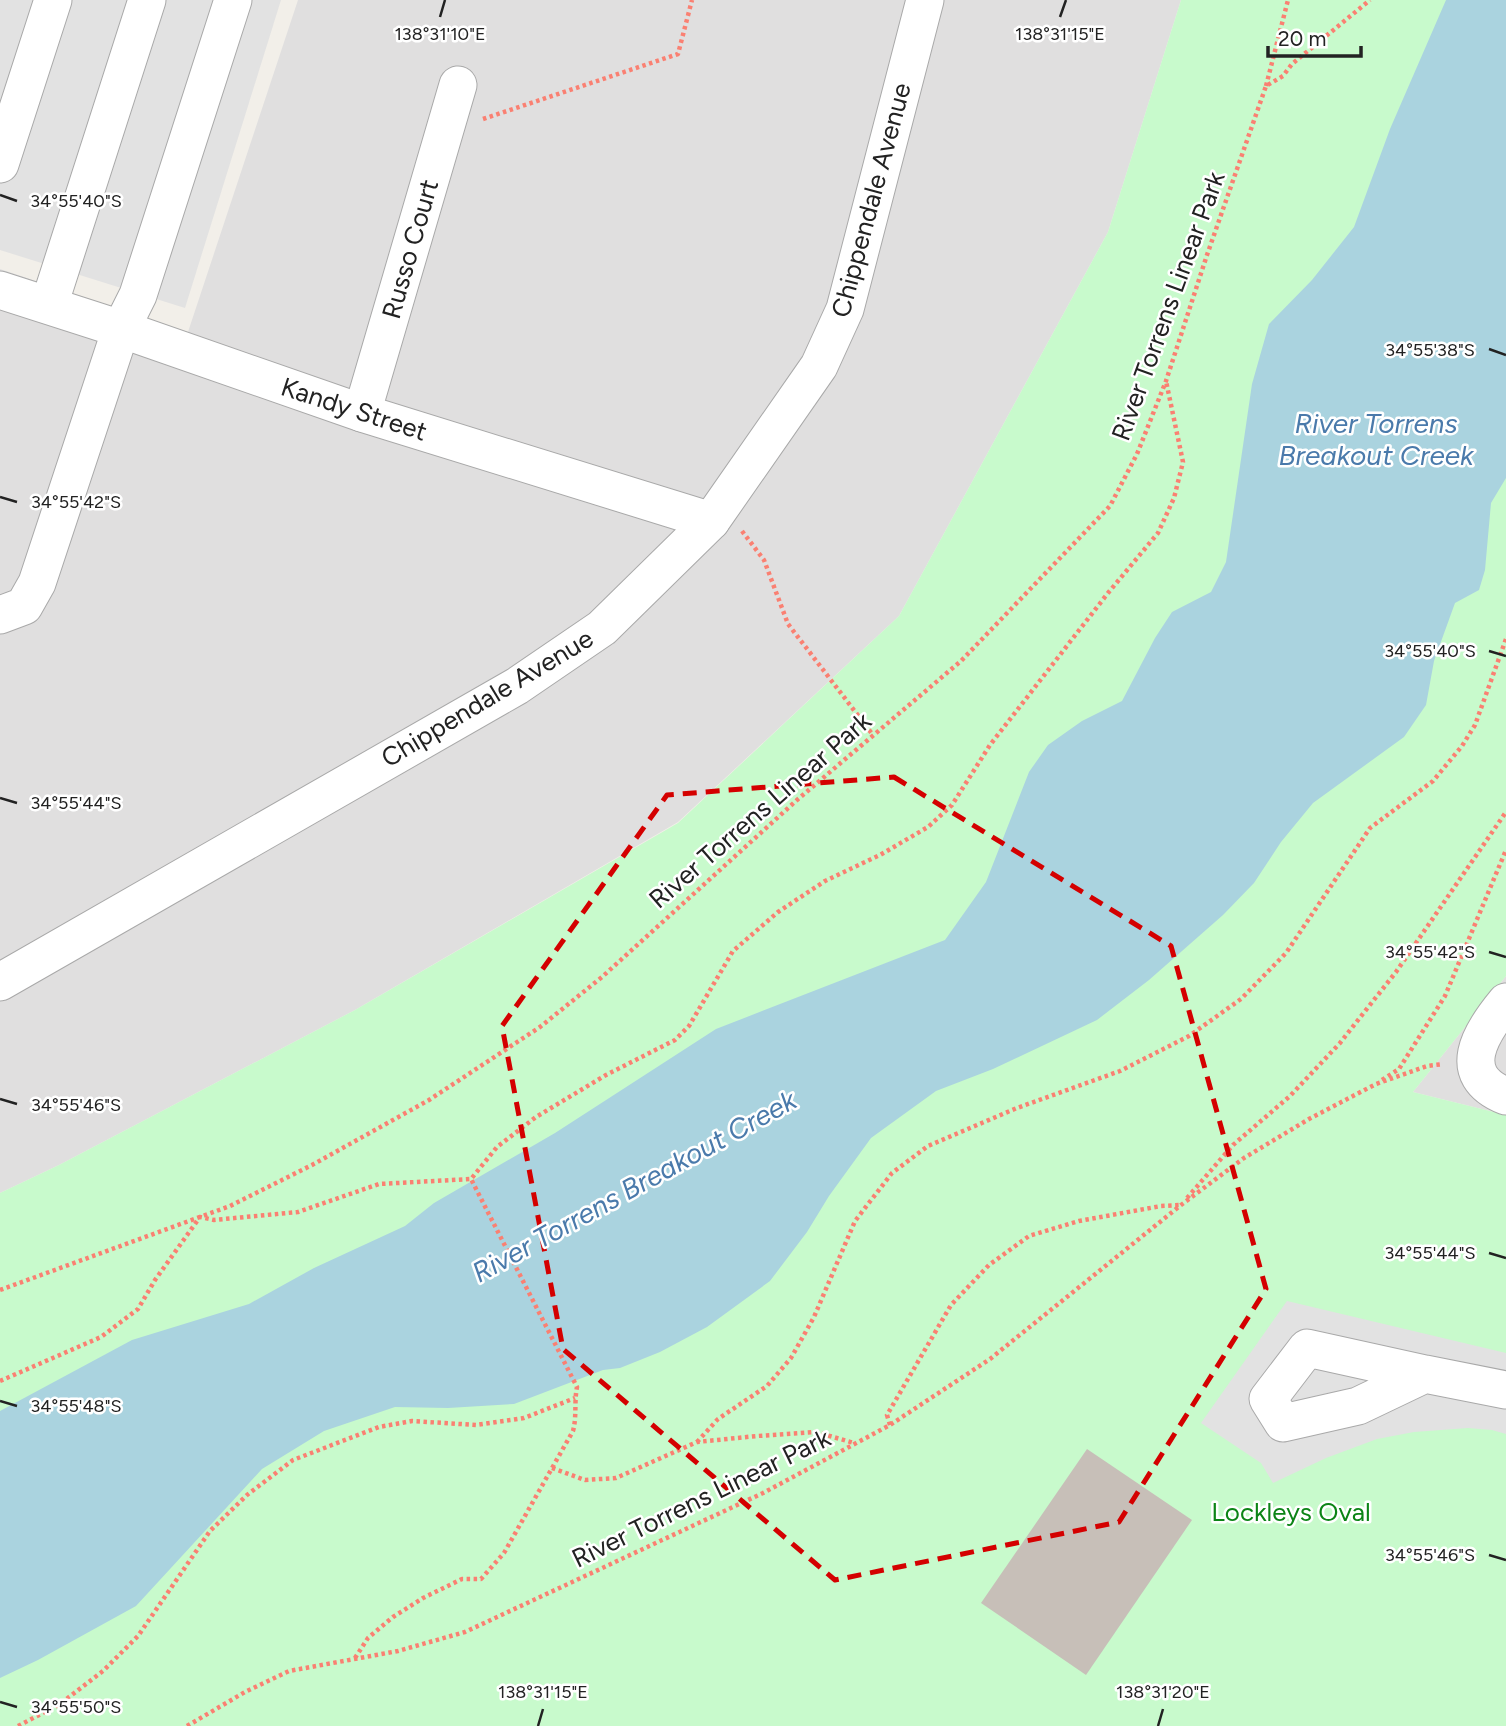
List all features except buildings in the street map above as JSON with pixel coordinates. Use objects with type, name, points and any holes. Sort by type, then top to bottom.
[{"type":"street","points":[[0,164],[53,0]]},
{"type":"street","points":[[49,305],[147,0]]},
{"type":"street","points":[[0,615],[23,606],[37,583],[121,329],[138,295],[233,0]]},
{"type":"street","name":"Chippendale Avenue","points":[[0,982],[517,686],[602,628],[717,513],[819,366],[845,309],[925,0]]},
{"type":"street","name":"Russo Court","points":[[362,413],[458,85]]},
{"type":"street","name":"Kandy Street","points":[[0,290],[362,413],[717,513]]},
{"type":"street","points":[[1506,1002],[1483,1033],[1475,1061],[1485,1083],[1506,1096]]},
{"type":"street","points":[[1425,1374],[1506,1390]]},
{"type":"path","points":[[444,131],[678,54],[692,0]]},
{"type":"path","name":"River Torrens Linear Park","points":[[0,1290],[230,1206],[418,1107],[540,1027],[602,977],[797,800],[961,661],[1110,506],[1137,454],[1166,381],[1266,86],[1288,0]]},
{"type":"path","points":[[1266,86],[1283,76],[1293,64],[1370,0]]},
{"type":"path","points":[[0,1381],[101,1337],[138,1310],[155,1280],[200,1217],[214,1220],[298,1212],[379,1184],[471,1178],[497,1147],[536,1117],[606,1075],[675,1040],[689,1026],[733,951],[778,912],[825,881],[880,855],[928,827],[951,805],[990,745],[1100,602],[1158,533],[1174,498],[1183,462],[1166,381]]},
{"type":"path","points":[[717,513],[764,561],[788,624],[873,735]]},
{"type":"path","points":[[697,1442],[718,1419],[767,1385],[791,1358],[814,1317],[855,1221],[892,1173],[928,1146],[1017,1108],[1120,1071],[1189,1036],[1241,999],[1286,953],[1370,828],[1433,781],[1462,746],[1475,725],[1506,639]]},
{"type":"path","name":"River Torrens Linear Park","points":[[1181,1205],[1233,1145],[1290,1096],[1340,1043],[1396,972],[1506,812]]},
{"type":"path","points":[[1376,1084],[1399,1069],[1445,996],[1506,850]]},
{"type":"path","name":"River Torrens Linear Park","points":[[187,1726],[245,1692],[289,1671],[398,1651],[465,1632],[763,1493],[890,1425],[990,1359],[1181,1205],[1244,1158],[1309,1119],[1376,1084],[1427,1066],[1475,1061]]},
{"type":"path","points":[[355,1659],[368,1638],[393,1617],[423,1598],[462,1579],[481,1579],[504,1553],[573,1431],[577,1415],[577,1387],[471,1178]]},
{"type":"path","points":[[890,1425],[887,1415],[951,1304],[989,1265],[1029,1236],[1079,1221],[1161,1206],[1181,1205]]},
{"type":"path","points":[[18,1726],[60,1704],[103,1671],[138,1636],[209,1531],[247,1495],[293,1460],[379,1427],[412,1421],[476,1424],[524,1418],[575,1398]]},
{"type":"path","points":[[552,1468],[585,1480],[616,1478],[697,1442],[816,1432],[855,1444]]},
{"type":"highlighted area","points":[[894,777],[1171,946],[1266,1289],[1119,1522],[835,1580],[563,1349],[502,1026],[667,795]]},
{"type":"shaded area","points":[[0,0],[281,0],[185,308],[0,250]]},
{"type":"shaded area","points":[[298,0],[1181,0],[1108,232],[899,616],[678,822],[355,1010],[59,1165],[0,1193],[0,269],[188,332]]},
{"type":"shaded area","points":[[1506,976],[1506,1115],[1413,1092]]},
{"type":"shaded area","points":[[1287,1301],[1506,1353],[1506,1434],[1468,1428],[1414,1432],[1377,1439],[1326,1458],[1273,1483],[1261,1463],[1201,1423]]},
{"type":"green space","name":"Lockleys Oval","points":[[1181,0],[1506,0],[1506,976],[1413,1092],[1506,1115],[1506,1726],[0,1726],[0,1193],[59,1165],[355,1010],[678,823],[899,616],[1108,232]]},
{"type":"water","name":"River Torrens Breakout Creek","points":[[1446,0],[1506,0],[1506,478],[1491,503],[1485,570],[1479,590],[1455,603],[1434,661],[1426,705],[1404,737],[1313,803],[1281,842],[1254,883],[1223,915],[1149,980],[1097,1020],[993,1069],[936,1091],[871,1138],[770,1281],[707,1327],[660,1352],[620,1368],[603,1370],[514,1404],[448,1408],[395,1407],[324,1431],[262,1469],[136,1606],[0,1678],[0,1411],[132,1340],[249,1304],[314,1268],[405,1226],[434,1203],[555,1133],[716,1029],[945,940],[986,882],[1029,772],[1048,745],[1082,721],[1122,701],[1172,612],[1211,592],[1226,562],[1252,384],[1269,324],[1312,280],[1354,227],[1390,129]]}]
